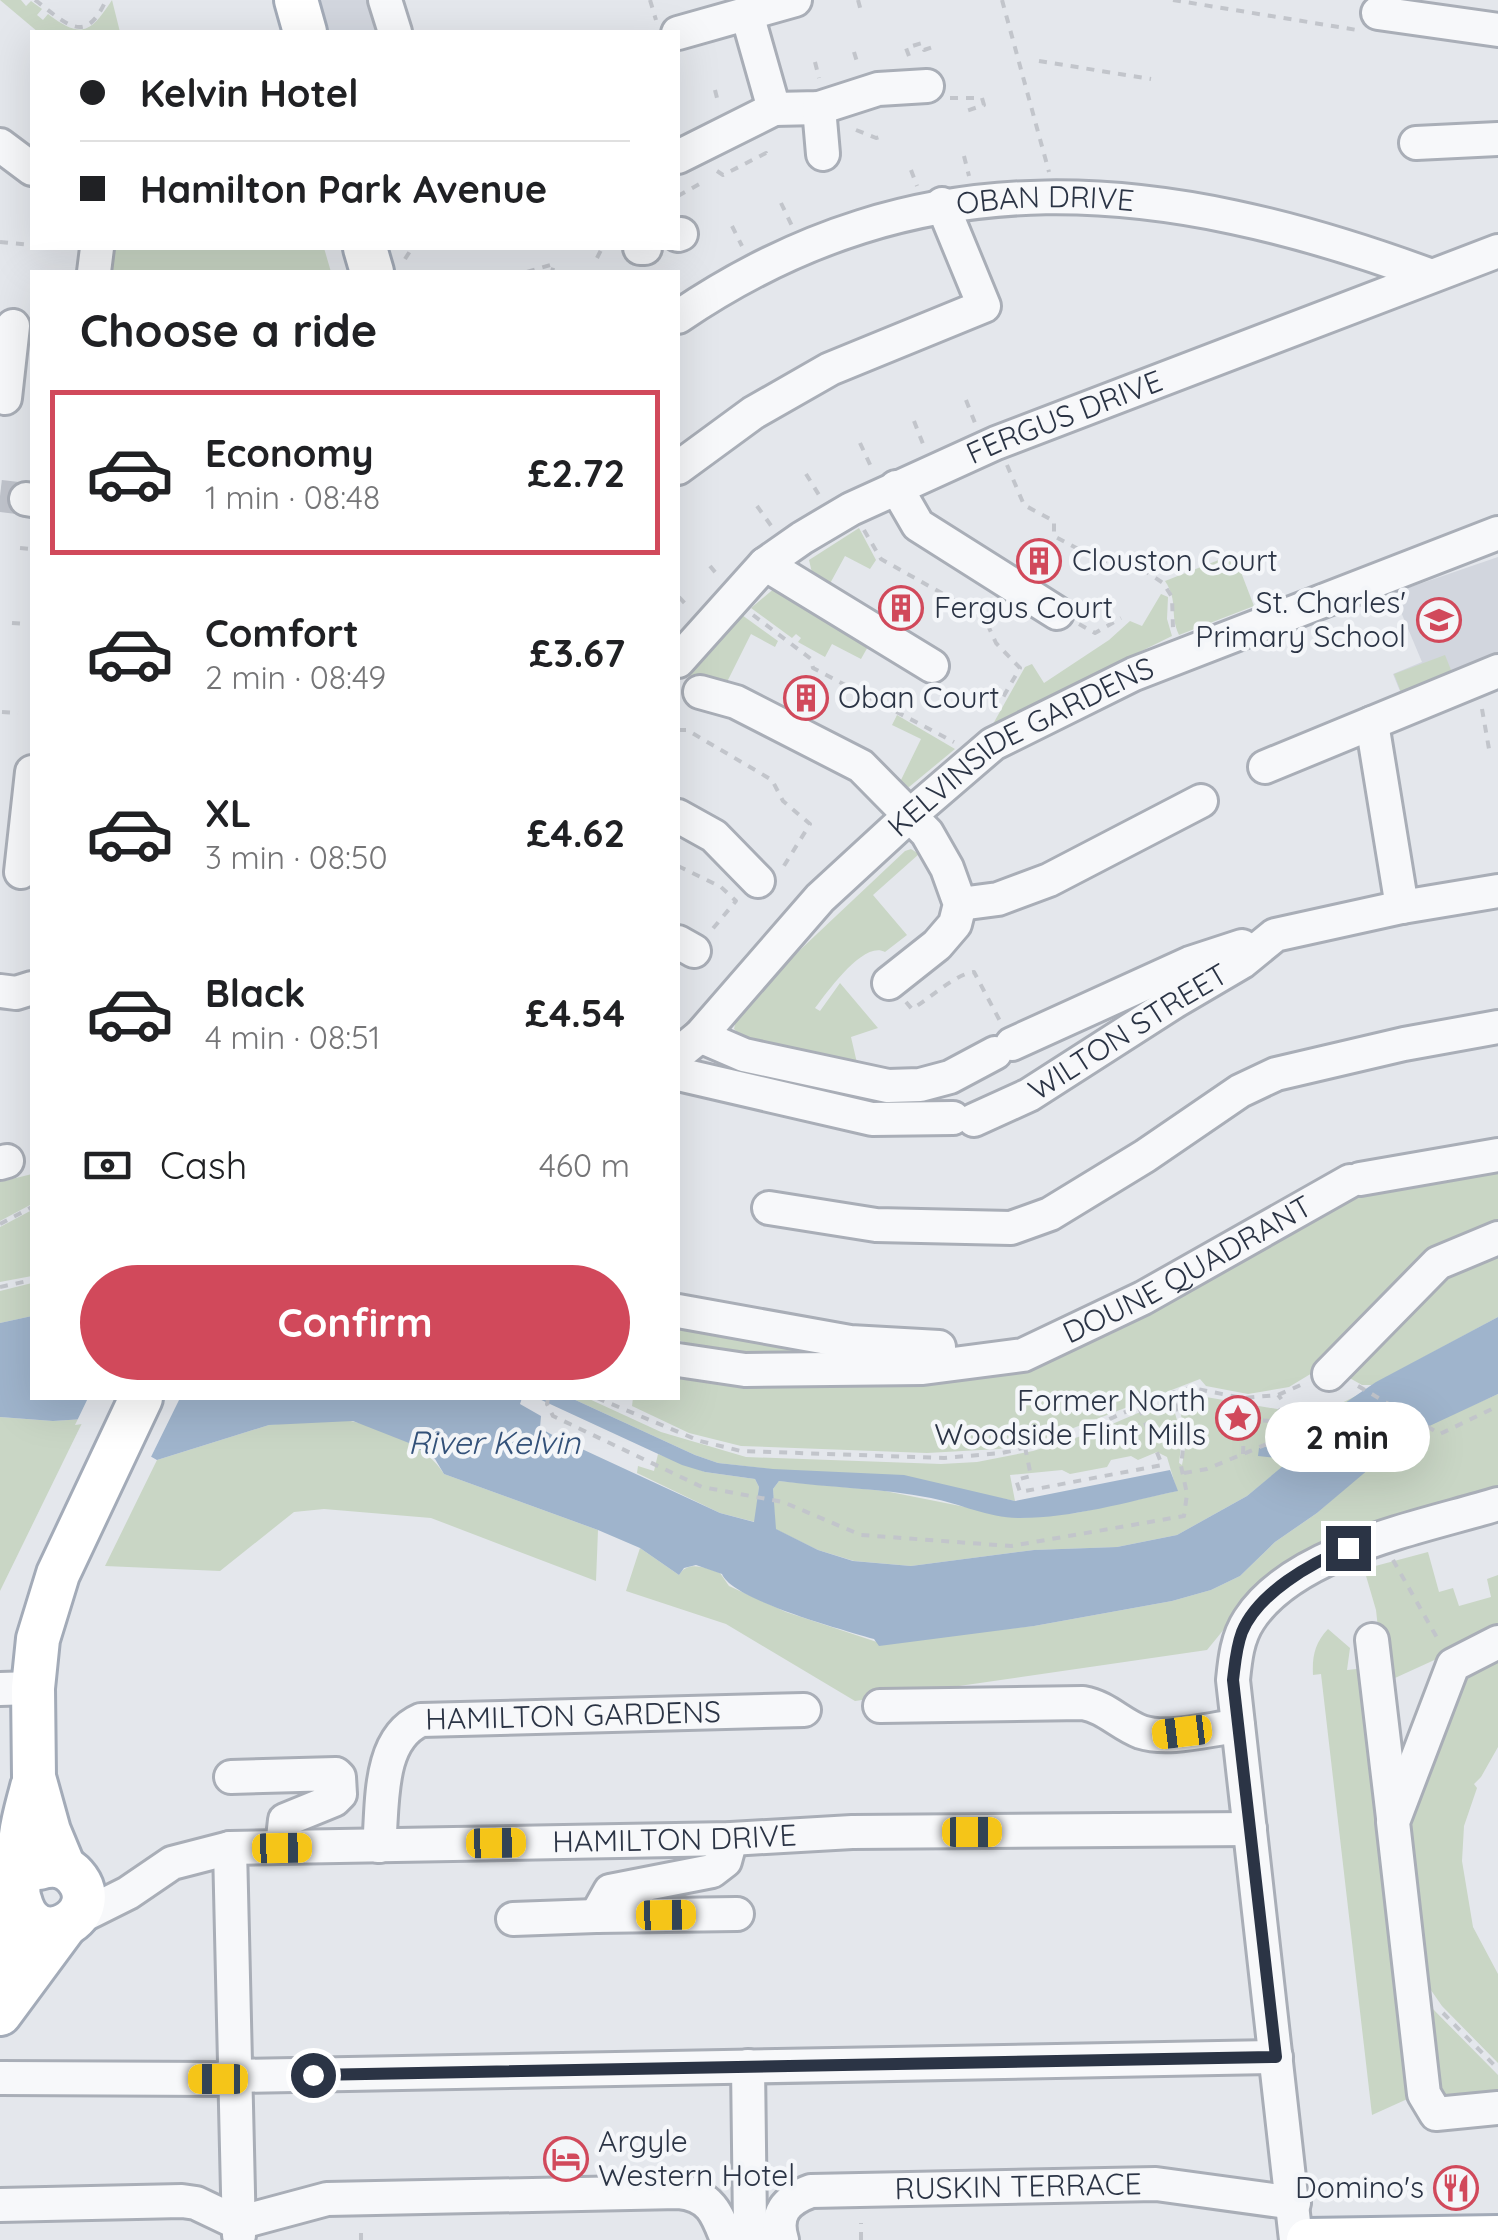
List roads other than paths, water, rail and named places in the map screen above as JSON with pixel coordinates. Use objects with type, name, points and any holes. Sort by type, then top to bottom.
[{"type":"main road","points":[[296,0],[304,30]]},
{"type":"main road","points":[[368,250],[388,266]]},
{"type":"main road","points":[[0,2014],[83,1903],[80,1882],[68,1870],[49,1831],[16,1689],[66,1558],[140,1400]]},
{"type":"main road","points":[[0,1978],[12,1948],[20,1895],[21,1834],[34,1777]]},
{"type":"main road","points":[[68,1870],[42,1867],[32,1872],[20,1895],[22,1910],[36,1925],[56,1929],[70,1923]]},
{"type":"main road","points":[[1301,2222],[1445,2239],[1498,2237]]},
{"type":"street","points":[[667,28],[747,14],[795,0]]},
{"type":"street","points":[[1400,10],[1498,30]]},
{"type":"street","points":[[747,14],[774,110]]},
{"type":"street","points":[[680,156],[774,110],[819,108],[878,89],[932,92]]},
{"type":"street","points":[[819,108],[823,154]]},
{"type":"street","points":[[1416,142],[1498,139]]},
{"type":"street","points":[[0,145],[30,168]]},
{"type":"street","name":"OBAN DRIVE","points":[[680,315],[744,275],[789,253],[930,198],[1094,196],[1190,209],[1351,247],[1428,275]]},
{"type":"street","points":[[680,467],[753,413],[830,370],[984,306],[930,198]]},
{"type":"street","name":"FERGUS DRIVE","points":[[680,658],[728,590],[771,550],[802,538],[837,506],[885,482],[988,437],[1498,250]]},
{"type":"street","points":[[12,399],[13,326]]},
{"type":"street","points":[[885,482],[918,525],[1057,613]]},
{"type":"street","name":"KELVINSIDE GARDENS","points":[[688,1045],[820,898],[993,744],[1134,674],[1498,533]]},
{"type":"street","points":[[771,550],[932,666]]},
{"type":"street","points":[[1265,767],[1488,676]]},
{"type":"street","points":[[700,692],[736,702],[861,766],[927,833],[947,868],[960,904],[955,924],[937,945],[889,983]]},
{"type":"street","points":[[1372,723],[1402,908]]},
{"type":"street","points":[[18,871],[30,786]]},
{"type":"street","points":[[960,904],[998,899],[1049,880],[1200,801]]},
{"type":"street","points":[[680,817],[714,836],[758,881]]},
{"type":"street","name":"WILTON STREET","points":[[688,1045],[888,1086],[920,1086],[950,1077],[1004,1048],[1190,963],[1275,935],[1498,891]]},
{"type":"street","name":"WILTON STREET","points":[[680,1074],[872,1119],[964,1119],[1029,1096],[1242,962],[1275,935]]},
{"type":"street","points":[[769,1208],[876,1226],[1011,1228],[1050,1214],[1240,1091],[1276,1074],[1498,1027]]},
{"type":"street","name":"DOUNE QUADRANT","points":[[680,1360],[745,1370],[923,1368],[1023,1356],[1143,1298],[1355,1180],[1498,1154]]},
{"type":"street","points":[[1329,1374],[1438,1264],[1498,1238]]},
{"type":"street","points":[[680,1311],[759,1329],[850,1342],[984,1347],[1023,1356]]},
{"type":"street","points":[[1296,2240],[1301,2222],[1276,2057],[1233,1680],[1236,1656],[1250,1618],[1300,1575],[1348,1548],[1498,1504]]},
{"type":"street","points":[[1372,1640],[1424,2094],[1436,2114],[1498,2108]]},
{"type":"street","points":[[1394,1822],[1452,1665],[1498,1642]]},
{"type":"street","points":[[880,1706],[1083,1704],[1101,1708],[1126,1725],[1154,1736],[1238,1726]]},
{"type":"street","name":"HAMILTON GARDENS","points":[[379,1846],[387,1767],[395,1744],[408,1726],[421,1720],[804,1710]]},
{"type":"street","points":[[232,1777],[339,1777],[340,1794],[334,1800],[285,1820],[282,1848]]},
{"type":"street","name":"HAMILTON DRIVE","points":[[70,1923],[172,1863],[230,1848],[843,1833],[1250,1830]]},
{"type":"street","points":[[596,1916],[610,1891],[712,1871],[725,1861],[731,1838]]},
{"type":"street","points":[[230,1848],[238,2229]]},
{"type":"street","name":"HAMILTON DRIVE","points":[[68,1870],[118,1883],[157,1874]]},
{"type":"street","points":[[513,1919],[737,1914]]},
{"type":"street","points":[[0,2078],[218,2079],[1276,2057]]},
{"type":"street","points":[[748,2066],[750,2225],[754,2240]]},
{"type":"street","name":"RUSKIN TERRACE","points":[[782,2240],[777,2225],[781,2212],[810,2191],[1156,2184],[1301,2222]]},
{"type":"street","points":[[238,2229],[327,2199],[679,2192],[710,2203],[720,2218],[726,2240]]},
{"type":"street","points":[[0,2205],[196,2203],[238,2229]]},
{"type":"water","name":"River Kelvin","points":[[30,1316],[30,1400],[521,1400],[520,1404],[541,1416],[540,1428],[556,1437],[720,1513],[754,1522],[759,1487],[755,1479],[682,1465],[541,1400],[575,1400],[718,1463],[904,1475],[1015,1501],[1170,1470],[1178,1491],[1080,1512],[1020,1518],[893,1492],[779,1481],[773,1489],[776,1529],[818,1550],[853,1561],[911,1566],[1034,1550],[1117,1547],[1177,1535],[1247,1496],[1283,1466],[1277,1458],[1258,1456],[1259,1448],[1286,1443],[1376,1382],[1498,1317],[1498,1394],[1408,1436],[1317,1513],[1275,1542],[1240,1576],[1211,1590],[1172,1601],[1034,1626],[879,1646],[874,1639],[767,1604],[730,1584],[722,1574],[696,1565],[684,1568],[679,1575],[640,1548],[444,1474],[435,1459],[409,1443],[353,1421],[269,1425],[157,1460],[84,1419],[0,1417],[0,1323]]},
{"type":"tunnel","points":[[0,496],[26,499]]},
{"type":"place","name":"Clouston Court","points":[[1039,561]]},
{"type":"place","name":"Fergus Court","points":[[901,608]]},
{"type":"place","name":"St. Charles' Primary School","points":[[1439,620]]},
{"type":"place","name":"Oban Court","points":[[806,698]]},
{"type":"place","name":"Former North Woodside Flint Mills","points":[[1238,1418]]},
{"type":"place","name":"Argyle Western Hotel","points":[[566,2159]]},
{"type":"place","name":"Domino's","points":[[1456,2188]]}]
